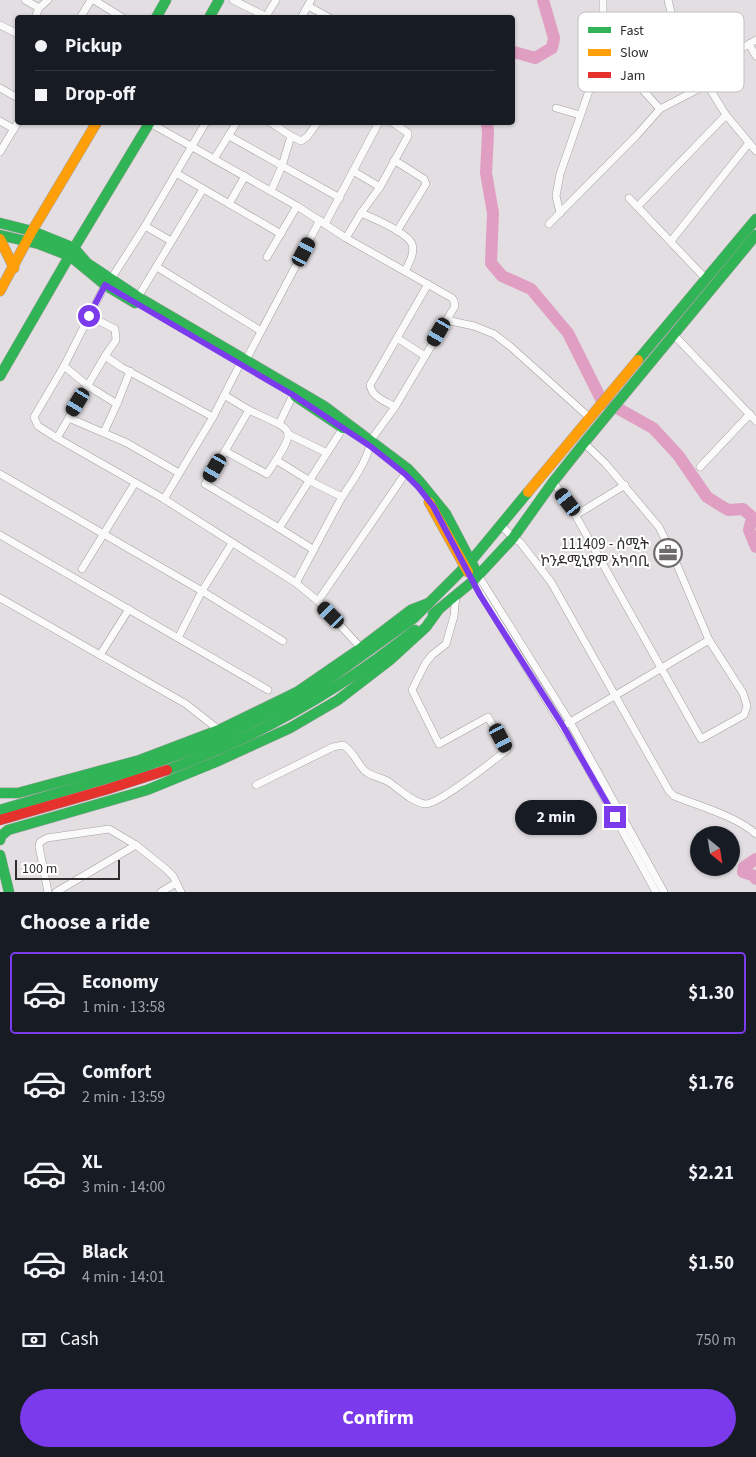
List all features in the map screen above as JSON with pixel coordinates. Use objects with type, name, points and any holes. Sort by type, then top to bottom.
[{"type":"main road","points":[[158,15],[166,0]]},
{"type":"main road","points":[[211,15],[219,0]]},
{"type":"main road","points":[[0,291],[95,125]]},
{"type":"main road","points":[[0,376],[149,125]]},
{"type":"main road","points":[[0,810],[129,772],[211,743],[307,695],[439,609],[475,578],[513,538],[553,482],[607,415],[614,398],[706,279],[756,219]]},
{"type":"main road","points":[[0,224],[72,252],[108,282],[243,362],[324,406],[405,474],[433,506],[475,578]]},
{"type":"main road","points":[[0,235],[30,236]]},
{"type":"main road","points":[[0,820],[140,779],[212,752],[276,723],[374,662],[417,622],[429,603],[502,526],[599,408],[614,398],[674,336],[756,235]]},
{"type":"main road","points":[[0,239],[14,268]]},
{"type":"main road","points":[[108,282],[138,297],[243,362],[408,469],[429,491],[446,514],[460,539],[468,564]]},
{"type":"main road","points":[[460,539],[472,545],[486,544]]},
{"type":"main road","points":[[0,793],[18,793],[140,760],[219,730],[297,692],[361,648],[411,610],[429,603]]},
{"type":"main road","points":[[0,840],[1,836],[8,830],[147,790],[218,761],[290,728],[338,700],[390,660],[426,627],[439,609]]},
{"type":"main road","points":[[0,855],[9,892]]},
{"type":"street","points":[[25,0],[39,8]]},
{"type":"street","points":[[36,15],[39,8],[48,0]]},
{"type":"street","points":[[82,15],[93,0],[117,15]]},
{"type":"street","points":[[233,0],[263,15]]},
{"type":"street","points":[[268,15],[276,0]]},
{"type":"street","points":[[303,15],[310,3],[326,15]]},
{"type":"street","points":[[0,25],[15,32]]},
{"type":"street","points":[[753,42],[756,56]]},
{"type":"street","points":[[0,88],[15,96]]},
{"type":"street","points":[[560,213],[556,196],[560,174],[588,92]]},
{"type":"street","points":[[645,92],[660,108]]},
{"type":"street","points":[[550,224],[637,135],[660,108],[692,92]]},
{"type":"street","points":[[711,92],[756,151]]},
{"type":"street","points":[[556,108],[580,116]]},
{"type":"street","points":[[638,206],[726,114]]},
{"type":"street","points":[[0,121],[16,126],[0,152]]},
{"type":"street","points":[[154,125],[297,206],[346,238],[428,284],[454,301],[455,306],[395,407],[370,443],[357,473],[296,583]]},
{"type":"street","points":[[204,125],[145,226],[108,282],[64,366],[34,417],[38,426],[164,499],[296,583],[318,601],[361,648]]},
{"type":"street","points":[[214,160],[235,125]]},
{"type":"street","points":[[274,125],[291,136],[302,140],[307,138],[316,125]]},
{"type":"street","points":[[164,499],[323,222],[340,198],[377,125]]},
{"type":"street","points":[[346,238],[380,187],[408,133],[396,125]]},
{"type":"street","points":[[229,136],[340,198]]},
{"type":"street","points":[[271,191],[282,166],[291,136]]},
{"type":"street","points":[[671,241],[749,143]]},
{"type":"street","points":[[394,160],[424,179],[426,184],[397,231]]},
{"type":"street","points":[[353,171],[380,187]]},
{"type":"street","points":[[176,173],[281,234]]},
{"type":"street","points":[[229,204],[245,176]]},
{"type":"street","points":[[138,297],[203,189]]},
{"type":"street","points":[[629,198],[706,279]]},
{"type":"street","points":[[267,257],[297,206]]},
{"type":"street","points":[[361,213],[397,231],[409,240],[412,245],[412,257],[405,271]]},
{"type":"street","points":[[145,226],[171,241]]},
{"type":"street","points":[[157,267],[262,331]]},
{"type":"street","points":[[395,407],[376,396],[371,390],[370,385],[428,284]]},
{"type":"street","points":[[57,438],[116,340],[115,329],[89,316]]},
{"type":"street","points":[[446,320],[474,326],[494,334],[590,418]]},
{"type":"street","points":[[674,336],[756,421]]},
{"type":"street","points":[[397,338],[425,356]]},
{"type":"street","points":[[105,356],[212,417]]},
{"type":"street","points":[[64,366],[88,386],[117,404]]},
{"type":"street","points":[[104,432],[130,371]]},
{"type":"street","points":[[224,395],[249,410],[279,424],[285,428],[288,434],[287,441],[267,474],[224,452]]},
{"type":"street","points":[[279,424],[293,395]]},
{"type":"street","points":[[249,410],[205,484],[314,550]]},
{"type":"street","points":[[700,467],[750,414]]},
{"type":"street","points":[[69,418],[127,443],[179,474]]},
{"type":"street","points":[[279,528],[343,428]]},
{"type":"street","points":[[288,434],[327,453]]},
{"type":"street","points":[[553,482],[576,515],[701,738],[744,715],[746,706],[743,693],[709,640],[666,539],[625,485],[606,463],[584,443]]},
{"type":"street","points":[[276,460],[310,481],[342,497]]},
{"type":"street","points":[[0,474],[202,591],[283,641]]},
{"type":"street","points":[[318,601],[405,474]]},
{"type":"street","points":[[82,570],[136,483]]},
{"type":"street","points":[[576,515],[625,485]]},
{"type":"street","points":[[502,526],[513,538],[520,542],[551,582],[669,791],[674,796],[721,814],[756,834]]},
{"type":"street","points":[[0,535],[268,690]]},
{"type":"street","points":[[178,638],[202,591],[232,543]]},
{"type":"street","points":[[475,578],[570,722],[664,892]]},
{"type":"street","points":[[475,578],[585,763],[656,892]]},
{"type":"street","points":[[256,786],[333,747],[343,745],[352,751],[365,771],[373,776],[382,777],[412,799],[424,804],[431,803],[507,750],[488,717],[439,744],[412,690],[432,655],[446,644],[454,616],[456,595]]},
{"type":"street","points":[[0,598],[186,704],[219,730]]},
{"type":"street","points":[[100,655],[129,609]]},
{"type":"street","points":[[563,726],[709,640]]},
{"type":"street","points":[[48,892],[39,846],[43,840],[109,829],[136,845],[166,869],[181,892]]},
{"type":"street","points":[[56,892],[136,845]]},
{"type":"street","points":[[160,892],[176,883]]},
{"type":"waterway","points":[[515,52],[535,58],[552,48],[554,38],[543,0]]},
{"type":"waterway","points":[[487,125],[486,173],[493,213],[491,263],[502,276],[531,289],[568,333],[601,399],[653,428],[678,455],[707,497],[728,510],[743,509],[752,517],[749,530],[756,547]]},
{"type":"waterway","points":[[756,859],[744,867],[743,872],[755,876],[756,879]]},
{"type":"traffic: fast","points":[[158,15],[166,0]]},
{"type":"traffic: fast","points":[[211,15],[219,0]]},
{"type":"traffic: fast","points":[[0,376],[148,125]]},
{"type":"traffic: fast","points":[[638,360],[756,219]]},
{"type":"traffic: fast","points":[[0,223],[32,231],[74,248],[87,263],[138,297],[324,406],[408,469],[420,482],[446,514],[478,575]]},
{"type":"traffic: fast","points":[[0,235],[39,244],[70,256],[105,285],[135,303]]},
{"type":"traffic: fast","points":[[433,614],[473,581],[513,538],[584,443],[756,235]]},
{"type":"traffic: fast","points":[[295,396],[343,428]]},
{"type":"traffic: fast","points":[[0,810],[129,772],[211,743],[307,695],[414,618],[471,561],[528,492]]},
{"type":"traffic: fast","points":[[0,793],[18,793],[140,760],[219,730],[297,692],[361,648],[411,610],[429,603]]},
{"type":"traffic: fast","points":[[0,840],[1,836],[8,830],[147,790],[218,761],[290,728],[338,700],[390,660],[426,627],[439,609]]},
{"type":"traffic: fast","points":[[167,770],[234,743],[297,710],[357,673],[415,630]]},
{"type":"traffic: fast","points":[[0,855],[9,892]]},
{"type":"traffic: slow","points":[[0,291],[32,231],[95,125]]},
{"type":"traffic: slow","points":[[0,239],[14,268]]},
{"type":"traffic: slow","points":[[528,492],[638,360]]},
{"type":"traffic: slow","points":[[429,502],[468,572]]},
{"type":"traffic: jam","points":[[0,820],[167,770]]},
{"type":"place","name":"111409 - ሰሚት ኮንዶሚኒየም አካባቢ","points":[[668,553]]},
{"type":"route","points":[[89,316],[105,285],[293,395],[370,446],[405,474],[433,506],[480,595],[563,726],[615,817]]}]
